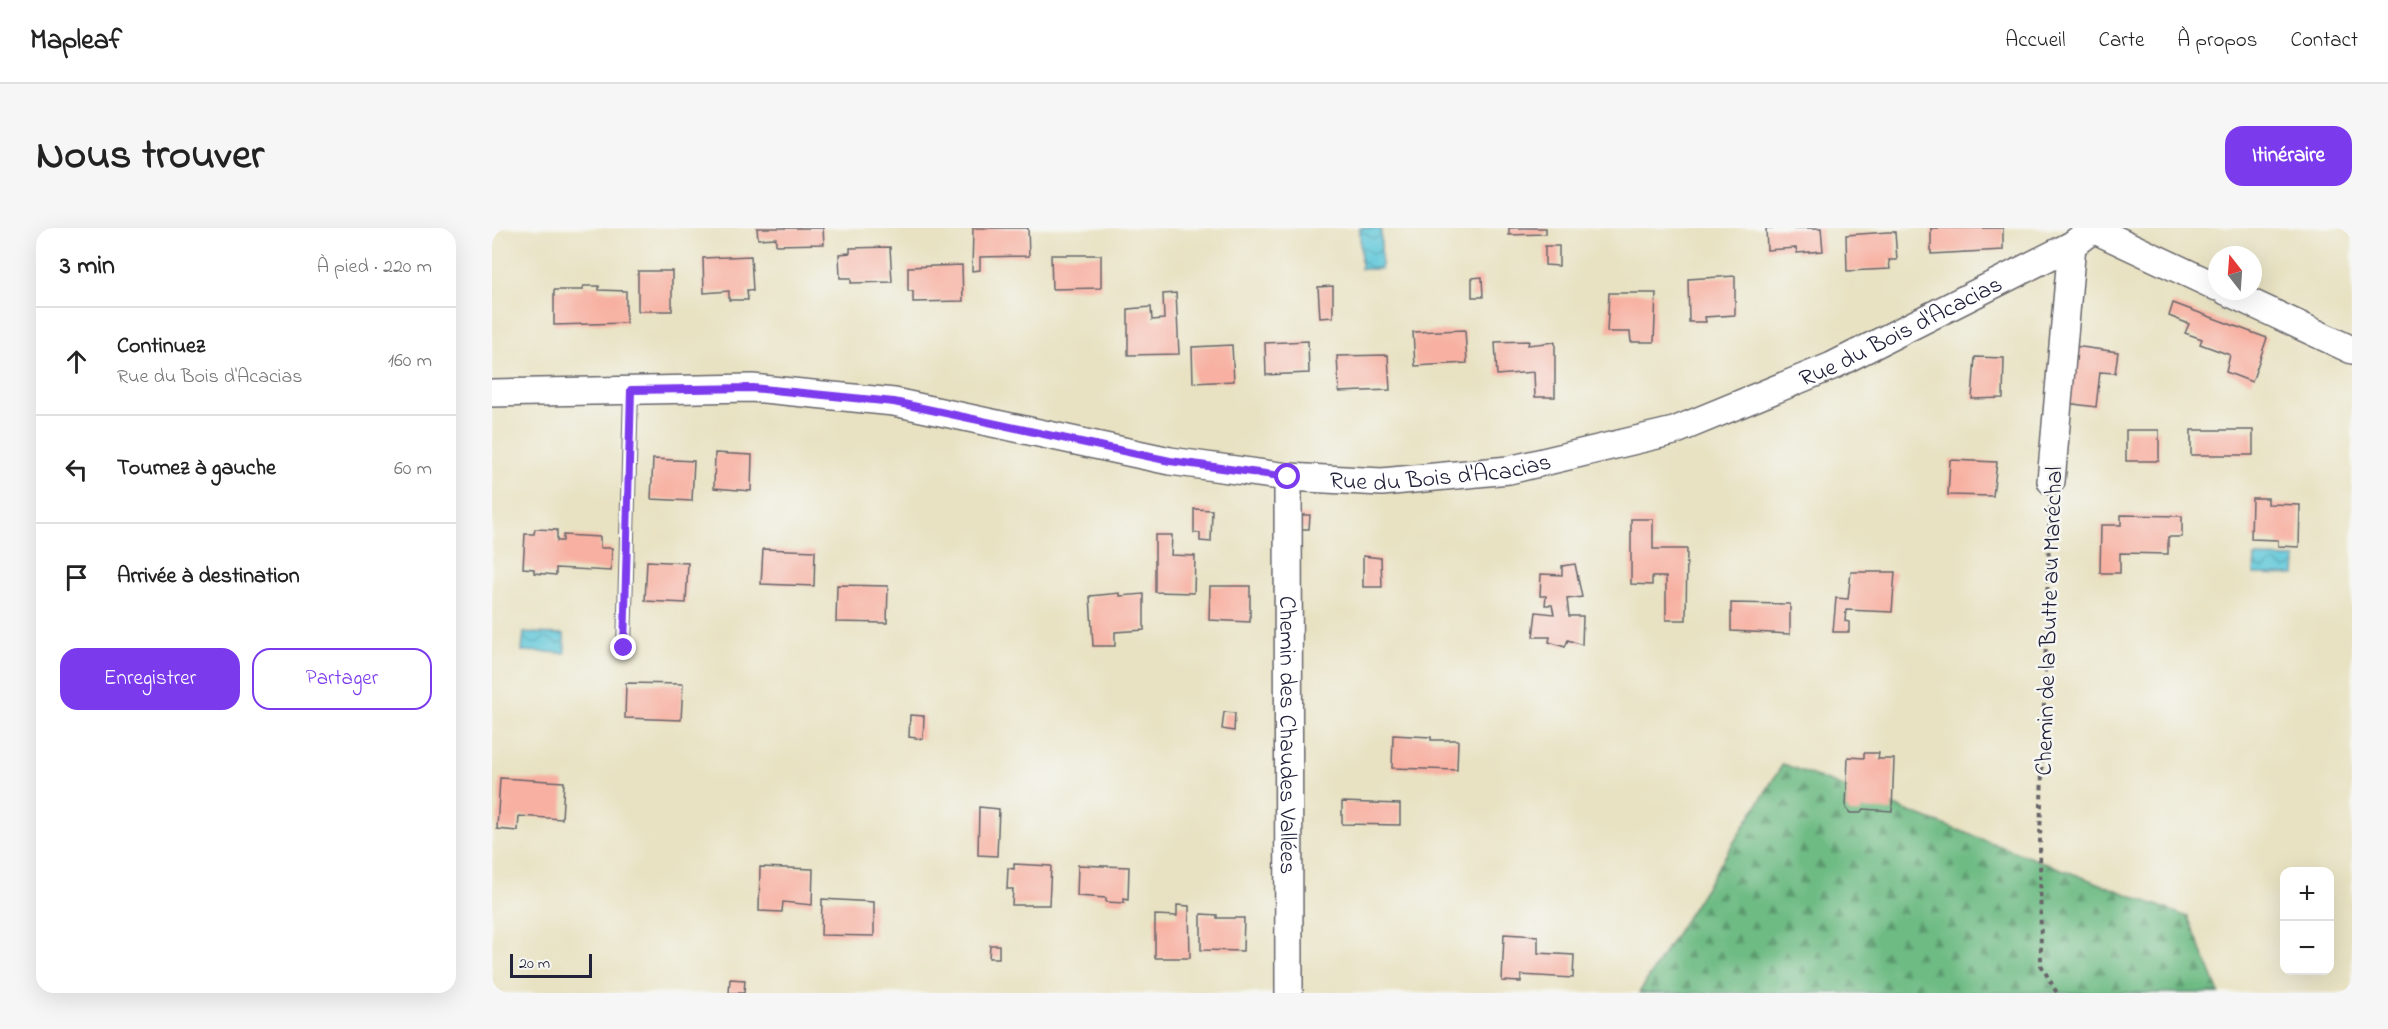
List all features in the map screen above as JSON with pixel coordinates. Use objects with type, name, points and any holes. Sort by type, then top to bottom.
[{"type":"street","name":"Rue du Bois d'Acacias","points":[[492,393],[752,388],[894,402],[1170,461],[1288,477],[1382,482],[1509,470],[1674,431],[1832,366],[2072,245],[2093,228]]},
{"type":"street","points":[[2093,228],[2208,283]]},
{"type":"street","name":"Chemin de la Butte au Maréchal","points":[[2052,481],[2072,245]]},
{"type":"street","points":[[2245,300],[2352,350]]},
{"type":"street","name":"Chemin des Chaudes Vallées","points":[[1288,477],[1290,993]]},
{"type":"lane","points":[[624,648],[631,390]]},
{"type":"path","name":"Chemin de la Butte au Maréchal","points":[[2052,481],[2047,544],[2046,695],[2040,837],[2042,965],[2057,993]]},
{"type":"green space","points":[[1783,764],[2188,917],[2219,993],[1639,993]]},
{"type":"water","points":[[1360,228],[1381,228],[1381,269],[1361,269]]},
{"type":"water","points":[[2255,557],[2296,558],[2295,575],[2254,574]]},
{"type":"water","points":[[524,633],[564,634],[565,653],[522,651]]},
{"type":"building","points":[[757,228],[823,228],[824,244],[776,245],[776,238],[758,239]]},
{"type":"building","points":[[973,228],[1028,228],[1029,256],[980,257],[980,270],[972,271]]},
{"type":"building","points":[[1509,228],[1546,228],[1546,234],[1509,235]]},
{"type":"building","points":[[1766,228],[1821,228],[1823,251],[1797,253],[1796,248],[1767,250]]},
{"type":"building","points":[[1931,228],[2003,228],[2003,250],[1931,254]]},
{"type":"building","points":[[1895,232],[1897,260],[1889,260],[1890,269],[1847,271],[1846,235]]},
{"type":"building","points":[[1545,246],[1559,246],[1559,266],[1545,265]]},
{"type":"building","points":[[890,247],[892,282],[851,283],[851,278],[840,278],[839,254],[850,253],[850,248]]},
{"type":"building","points":[[1051,255],[1101,255],[1101,288],[1052,289]]},
{"type":"building","points":[[751,256],[753,291],[747,290],[748,300],[729,300],[729,291],[704,293],[703,258]]},
{"type":"building","points":[[962,265],[963,301],[913,302],[913,291],[908,291],[908,267]]},
{"type":"building","points":[[638,271],[672,271],[672,311],[638,311]]},
{"type":"building","points":[[1735,276],[1735,315],[1705,317],[1706,322],[1689,322],[1688,279]]},
{"type":"building","points":[[1482,277],[1483,297],[1472,297],[1472,278]]},
{"type":"building","points":[[583,286],[599,286],[599,290],[626,291],[626,323],[554,325],[554,290],[583,290]]},
{"type":"building","points":[[1333,286],[1333,317],[1320,318],[1318,287]]},
{"type":"building","points":[[1176,293],[1179,354],[1128,355],[1128,309],[1151,307],[1152,320],[1164,319],[1163,294]]},
{"type":"building","points":[[1609,293],[1656,293],[1654,342],[1631,342],[1630,332],[1607,332]]},
{"type":"building","points":[[2173,303],[2267,338],[2252,382],[2226,372],[2230,355],[2200,344],[2202,339],[2185,333],[2189,324],[2169,316]]},
{"type":"building","points":[[1465,330],[1467,363],[1415,366],[1413,332]]},
{"type":"building","points":[[1308,341],[1309,373],[1266,375],[1265,343]]},
{"type":"building","points":[[1529,341],[1528,345],[1555,342],[1555,397],[1535,397],[1534,372],[1497,375],[1495,342]]},
{"type":"building","points":[[1232,345],[1234,381],[1193,383],[1192,347]]},
{"type":"building","points":[[2074,346],[2118,352],[2115,373],[2100,372],[2096,407],[2066,403]]},
{"type":"building","points":[[1388,355],[1390,390],[1339,392],[1337,356]]},
{"type":"building","points":[[1975,357],[2004,358],[2003,398],[1972,399]]},
{"type":"building","points":[[2126,430],[2159,430],[2159,461],[2126,461]]},
{"type":"building","points":[[2191,430],[2253,430],[2253,455],[2191,455]]},
{"type":"building","points":[[715,453],[752,455],[751,491],[714,488]]},
{"type":"building","points":[[653,459],[694,461],[692,501],[651,499]]},
{"type":"building","points":[[1950,460],[1997,462],[1993,496],[1948,495]]},
{"type":"building","points":[[2252,498],[2268,498],[2268,504],[2300,505],[2299,547],[2278,546],[2278,540],[2251,539]]},
{"type":"building","points":[[1194,509],[1212,510],[1211,542],[1200,541],[1200,533],[1194,533]]},
{"type":"building","points":[[1298,515],[1310,515],[1309,529],[1301,529]]},
{"type":"building","points":[[2121,515],[2182,516],[2182,537],[2168,537],[2168,554],[2120,553],[2120,573],[2100,573],[2101,525],[2121,525]]},
{"type":"building","points":[[1631,519],[1653,519],[1653,549],[1687,549],[1686,620],[1666,620],[1666,577],[1652,577],[1652,585],[1631,584]]},
{"type":"building","points":[[535,529],[557,530],[557,541],[563,541],[563,535],[600,537],[600,548],[612,548],[611,571],[556,568],[556,575],[534,573],[534,569],[523,568],[525,534],[534,534]]},
{"type":"building","points":[[1155,535],[1172,535],[1171,555],[1195,556],[1194,593],[1155,592]]},
{"type":"building","points":[[763,549],[815,551],[814,586],[761,584]]},
{"type":"building","points":[[1363,556],[1381,558],[1382,587],[1363,587]]},
{"type":"building","points":[[647,561],[688,563],[686,603],[645,601]]},
{"type":"building","points":[[1575,564],[1582,597],[1567,599],[1569,616],[1583,616],[1582,645],[1568,640],[1565,647],[1549,642],[1550,637],[1533,637],[1536,612],[1554,614],[1552,605],[1545,605],[1546,596],[1540,596],[1541,574],[1562,575],[1562,566]]},
{"type":"building","points":[[1851,572],[1895,572],[1892,612],[1846,610],[1845,621],[1849,622],[1849,632],[1833,632],[1836,598],[1848,599]]},
{"type":"building","points":[[837,585],[888,586],[887,623],[836,622]]},
{"type":"building","points":[[1210,586],[1250,586],[1250,622],[1209,620]]},
{"type":"building","points":[[1120,593],[1120,596],[1144,594],[1144,630],[1115,632],[1115,646],[1093,646],[1090,596]]},
{"type":"building","points":[[1731,603],[1790,604],[1790,634],[1731,631]]},
{"type":"building","points":[[626,683],[683,684],[681,720],[625,718]]},
{"type":"building","points":[[1224,712],[1235,713],[1234,731],[1222,729]]},
{"type":"building","points":[[910,715],[924,716],[923,739],[909,737]]},
{"type":"building","points":[[1393,735],[1431,737],[1431,740],[1458,740],[1457,770],[1392,768]]},
{"type":"building","points":[[1864,753],[1879,753],[1878,759],[1894,759],[1892,811],[1863,809],[1860,813],[1850,813],[1846,808],[1848,757],[1864,758]]},
{"type":"building","points":[[500,778],[564,782],[562,819],[519,816],[518,831],[497,829]]},
{"type":"building","points":[[1342,802],[1400,804],[1400,825],[1342,824]]},
{"type":"building","points":[[979,807],[999,809],[997,856],[978,855]]},
{"type":"building","points":[[1014,864],[1051,866],[1049,905],[1012,905],[1013,889],[1007,889],[1008,868],[1014,869]]},
{"type":"building","points":[[1078,865],[1129,867],[1128,900],[1124,899],[1124,903],[1106,902],[1106,898],[1077,896]]},
{"type":"building","points":[[760,867],[813,869],[812,905],[783,902],[782,912],[759,911]]},
{"type":"building","points":[[822,899],[874,902],[874,936],[821,935]]},
{"type":"building","points":[[1177,905],[1189,906],[1190,958],[1155,958],[1155,915],[1177,916]]},
{"type":"building","points":[[1201,914],[1217,915],[1217,918],[1244,918],[1243,951],[1201,950]]},
{"type":"building","points":[[1504,934],[1538,936],[1538,953],[1574,955],[1573,978],[1521,975],[1521,982],[1502,981]]},
{"type":"building","points":[[990,945],[999,945],[999,958],[989,958]]},
{"type":"building","points":[[730,979],[745,980],[744,993],[729,993]]},
{"type":"route","points":[[624,648],[631,390],[752,388],[894,402],[1170,461],[1288,477]]}]
